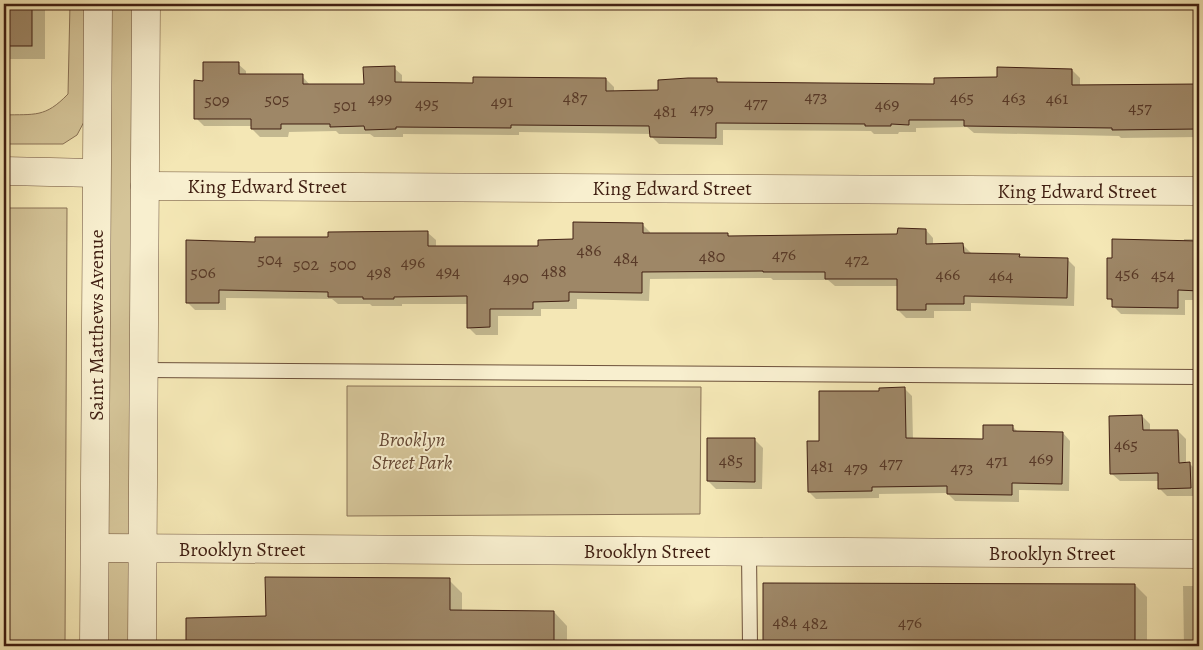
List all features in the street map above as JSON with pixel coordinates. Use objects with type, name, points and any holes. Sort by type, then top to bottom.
[{"type":"street","name":"Saint Matthews Avenue","points":[[94,646],[98,4]]},
{"type":"street","points":[[142,646],[146,4]]},
{"type":"street","points":[[4,171],[96,173]]},
{"type":"street","name":"King Edward Street","points":[[144,186],[1199,191]]},
{"type":"street","name":"Brooklyn Street","points":[[95,548],[1199,554]]},
{"type":"lane","points":[[144,370],[1199,377]]},
{"type":"lane","points":[[749,552],[750,646]]},
{"type":"green space","points":[[70,4],[85,4],[85,120],[77,135],[63,144],[4,144],[4,115],[32,114],[46,111],[68,94]]},
{"type":"green space","points":[[98,4],[146,4],[142,646],[94,646]]},
{"type":"green space","points":[[4,208],[67,208],[65,646],[4,646]]},
{"type":"green space","name":"Brooklyn Street Park","points":[[347,386],[701,387],[700,514],[347,516]]},
{"type":"building","points":[[4,4],[32,4],[32,46],[4,46]]},
{"type":"building","points":[[203,62],[239,62],[239,74],[303,74],[303,84],[364,84],[363,67],[395,66],[395,82],[473,83],[473,77],[606,78],[606,91],[658,90],[658,80],[688,78],[717,78],[717,82],[934,84],[934,78],[997,77],[997,67],[1072,69],[1072,85],[1199,84],[1199,129],[1112,130],[1112,128],[964,126],[964,120],[909,120],[909,125],[891,124],[891,126],[865,126],[865,124],[716,123],[716,138],[650,137],[649,126],[511,125],[511,128],[396,127],[396,129],[365,130],[364,126],[330,127],[330,124],[281,124],[281,129],[251,129],[251,119],[194,119],[194,80],[203,81]]},
{"type":"building","points":[[573,222],[643,223],[643,233],[728,233],[728,236],[897,234],[898,228],[926,229],[926,244],[963,243],[964,253],[1020,254],[1019,257],[1068,258],[1067,298],[964,296],[964,304],[926,304],[926,310],[897,310],[897,279],[825,279],[825,272],[763,271],[642,272],[642,293],[569,292],[569,301],[533,302],[533,309],[490,309],[490,327],[467,328],[467,296],[363,299],[363,297],[328,297],[328,292],[219,290],[219,303],[186,303],[186,240],[255,242],[255,237],[328,237],[328,232],[428,231],[428,246],[538,246],[538,240],[573,239]]},
{"type":"building","points":[[1112,239],[1199,241],[1199,291],[1178,290],[1178,308],[1112,307],[1112,299],[1107,299],[1107,258],[1112,258]]},
{"type":"building","points":[[905,387],[906,438],[983,439],[983,425],[1013,425],[1013,431],[1063,432],[1062,484],[1012,483],[1012,495],[947,494],[947,486],[872,487],[872,491],[808,492],[807,441],[819,441],[819,391],[879,391],[879,388]]},
{"type":"building","points":[[1142,415],[1143,430],[1178,430],[1179,463],[1190,462],[1191,488],[1158,489],[1158,473],[1110,474],[1109,416]]},
{"type":"building","points":[[707,438],[755,438],[755,482],[707,481]]},
{"type":"building","points":[[265,577],[450,578],[450,610],[554,611],[554,646],[186,646],[186,618],[266,616]]},
{"type":"building","points":[[763,583],[1135,584],[1135,646],[763,646]]}]
